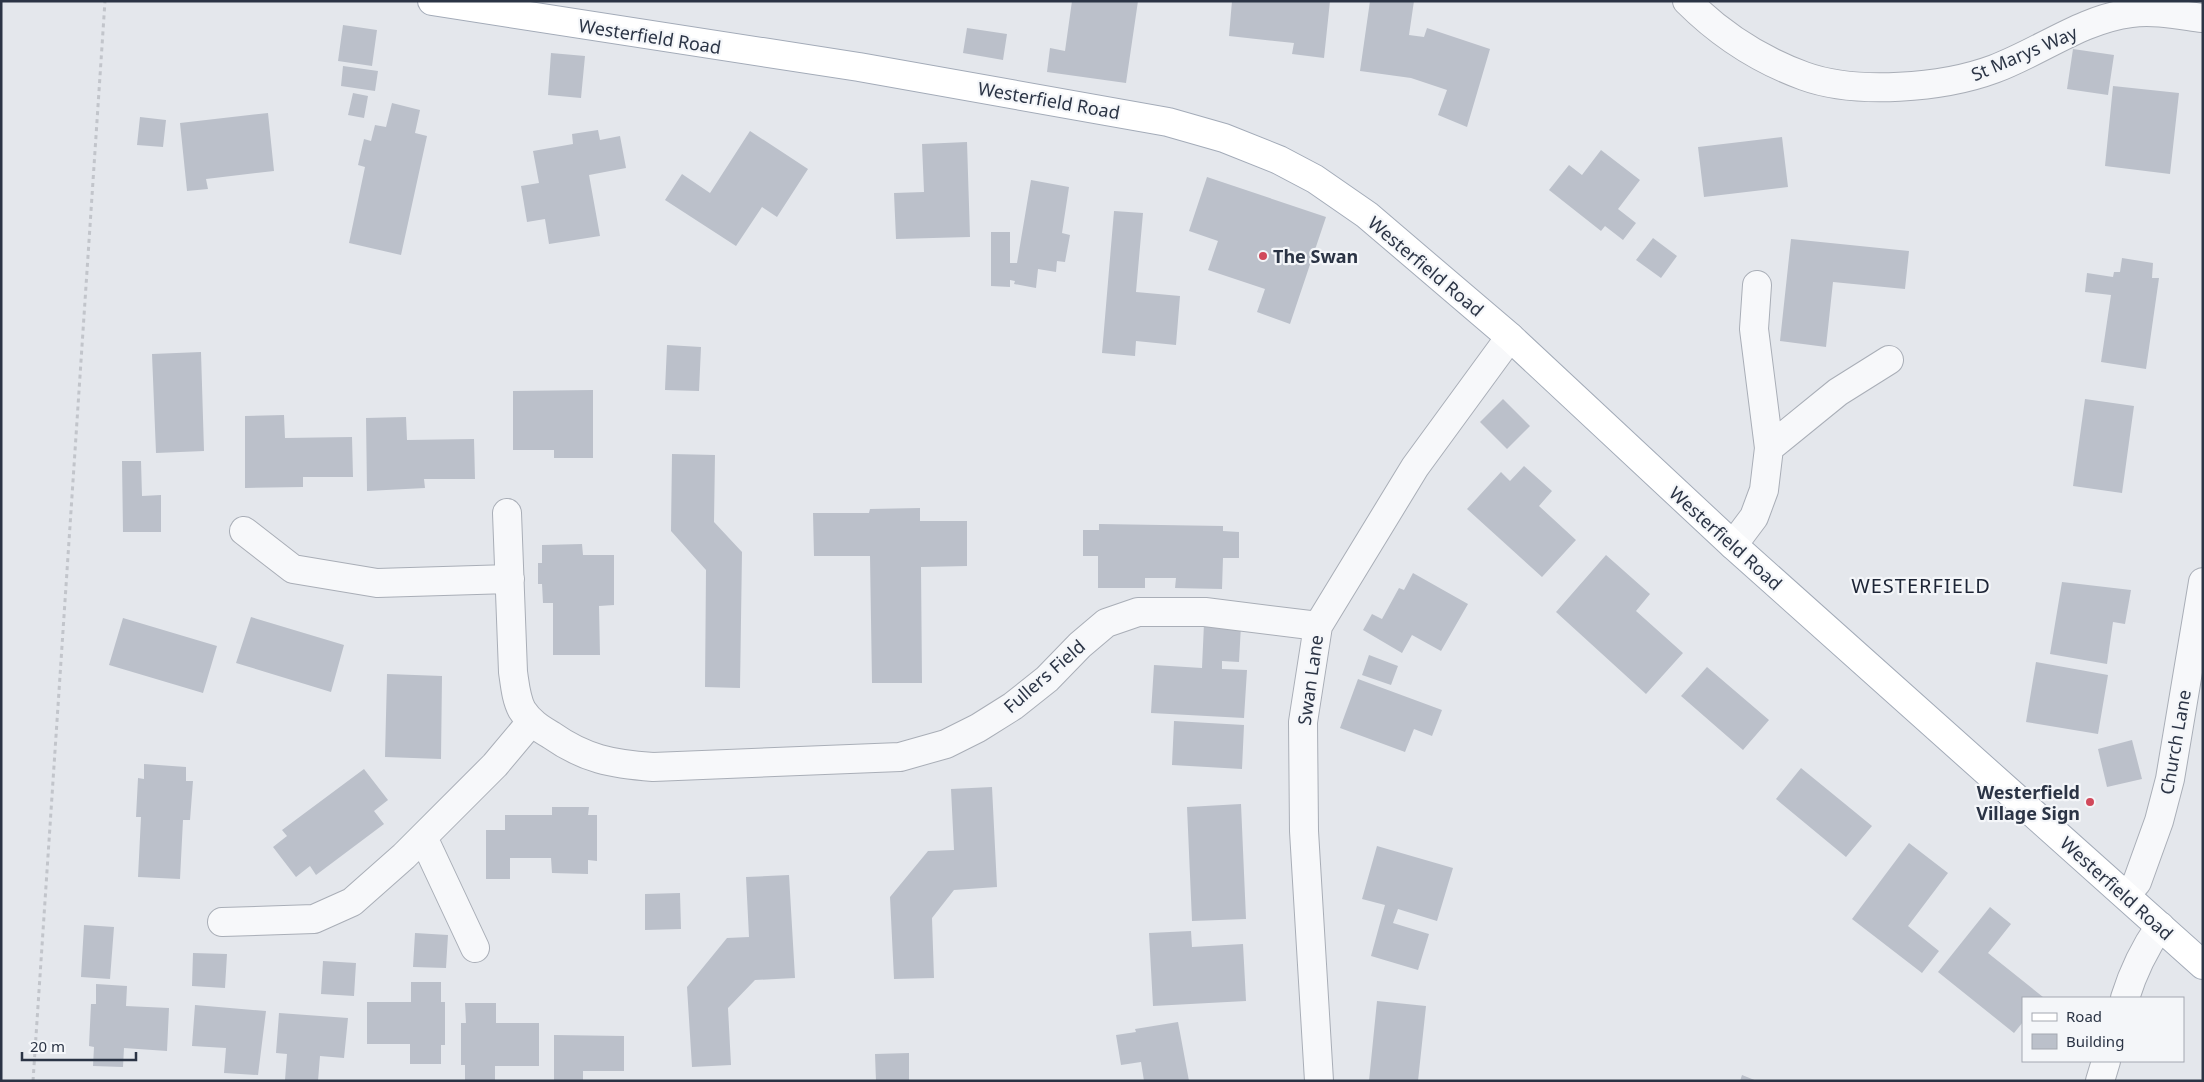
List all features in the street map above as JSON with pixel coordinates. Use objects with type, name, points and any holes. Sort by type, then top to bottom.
[{"type":"main road","name":"Westerfield Road","points":[[432,1],[981,88],[1168,122],[1224,138],[1279,160],[1336,192],[1367,215],[1510,337],[1733,545],[2203,965]]},
{"type":"street","name":"St Marys Way","points":[[1687,1],[1705,19],[1757,56],[1806,77],[1846,85],[1896,88],[1944,83],[1994,69],[2050,42],[2099,22],[2130,13],[2164,13],[2203,18]]},
{"type":"street","points":[[1733,545],[1754,517],[1764,490],[1769,448],[1754,330],[1757,285]]},
{"type":"street","name":"Swan Lane","points":[[1319,1081],[1304,831],[1302,722],[1318,626],[1415,467],[1510,337]]},
{"type":"street","points":[[1769,448],[1838,392],[1889,360]]},
{"type":"street","points":[[222,922],[314,919],[352,902],[423,837],[495,765],[531,722],[521,708],[515,692],[507,513]]},
{"type":"street","points":[[244,532],[293,569],[377,583],[510,579]]},
{"type":"street","name":"Church Lane","points":[[2126,896],[2137,882],[2159,821],[2170,779],[2203,582]]},
{"type":"street","name":"Fullers Field","points":[[531,722],[575,751],[598,760],[624,765],[653,766],[900,757],[946,744],[978,728],[1013,706],[1047,679],[1080,645],[1106,622],[1138,612],[1205,612],[1318,626]]},
{"type":"street","points":[[423,837],[475,948]]},
{"type":"street","points":[[2125,997],[2131,978],[2144,950],[2160,926]]},
{"type":"street","points":[[2100,1081],[2106,1062]]},
{"type":"path","points":[[32,1081],[105,1]]},
{"type":"building","points":[[1072,1],[1138,1],[1126,83],[1047,72],[1050,48],[1065,51]]},
{"type":"building","points":[[1232,1],[1330,1],[1324,58],[1292,54],[1294,43],[1229,36]]},
{"type":"building","points":[[1370,1],[1414,1],[1409,35],[1424,37],[1427,28],[1490,49],[1467,127],[1438,115],[1447,90],[1411,78],[1360,71]]},
{"type":"building","points":[[343,25],[377,30],[372,66],[338,61]]},
{"type":"building","points":[[967,28],[1007,34],[1003,60],[963,53]]},
{"type":"building","points":[[2073,49],[2114,55],[2108,95],[2067,89]]},
{"type":"building","points":[[551,53],[585,56],[581,98],[548,95]]},
{"type":"building","points":[[343,66],[378,71],[375,91],[341,86]]},
{"type":"building","points":[[2113,86],[2179,93],[2170,174],[2105,166]]},
{"type":"building","points":[[353,93],[368,96],[364,118],[348,115]]},
{"type":"building","points":[[392,103],[420,110],[415,133],[427,136],[401,255],[349,243],[365,167],[358,165],[364,139],[371,141],[375,125],[386,127]]},
{"type":"building","points":[[268,113],[274,171],[206,179],[208,189],[187,191],[180,123]]},
{"type":"building","points":[[140,117],[166,120],[163,147],[137,145]]},
{"type":"building","points":[[598,130],[600,140],[620,136],[626,168],[589,175],[600,236],[549,244],[545,219],[527,222],[521,186],[539,183],[533,151],[573,144],[572,134]]},
{"type":"building","points":[[750,131],[808,169],[777,217],[762,207],[736,246],[665,200],[682,174],[710,193]]},
{"type":"building","points":[[1782,137],[1788,187],[1704,197],[1698,147]]},
{"type":"building","points":[[967,142],[970,237],[896,239],[894,193],[924,192],[922,144]]},
{"type":"building","points":[[1601,150],[1640,180],[1618,209],[1636,223],[1623,240],[1605,226],[1601,231],[1549,190],[1569,165],[1582,175]]},
{"type":"building","name":"The Swan","points":[[1207,177],[1326,217],[1290,324],[1257,312],[1265,289],[1208,270],[1218,241],[1189,231]]},
{"type":"building","points":[[1031,180],[1069,187],[1062,233],[1070,235],[1065,262],[1057,261],[1056,272],[1038,269],[1036,288],[1014,284],[1015,281],[1010,280],[1010,287],[991,286],[991,232],[1010,232],[1010,263],[1017,263]]},
{"type":"building","points":[[1114,211],[1143,213],[1136,292],[1180,296],[1176,345],[1136,341],[1135,356],[1102,353]]},
{"type":"building","points":[[1653,238],[1677,256],[1661,278],[1636,260]]},
{"type":"building","points":[[1791,239],[1909,251],[1905,289],[1833,282],[1826,347],[1780,341]]},
{"type":"building","points":[[2122,258],[2153,263],[2152,278],[2159,278],[2146,369],[2101,362],[2111,295],[2085,292],[2087,273],[2113,277],[2114,272],[2120,272]]},
{"type":"building","points":[[667,345],[701,347],[699,391],[665,390]]},
{"type":"building","points":[[201,352],[204,451],[156,453],[152,354]]},
{"type":"building","points":[[593,390],[593,458],[554,458],[554,450],[513,450],[513,391]]},
{"type":"building","points":[[1503,399],[1530,426],[1507,449],[1480,422]]},
{"type":"building","points":[[2085,399],[2134,406],[2122,493],[2073,486]]},
{"type":"building","points":[[284,415],[285,438],[352,437],[353,477],[303,477],[303,487],[245,488],[245,416]]},
{"type":"building","points":[[406,417],[407,440],[474,439],[475,479],[424,479],[425,488],[367,491],[366,418]]},
{"type":"building","points":[[672,454],[715,455],[714,522],[742,552],[740,688],[705,687],[706,570],[671,531]]},
{"type":"building","points":[[122,461],[141,461],[142,496],[161,495],[161,532],[123,532]]},
{"type":"building","points":[[1524,466],[1552,491],[1539,506],[1576,540],[1542,577],[1467,509],[1501,472],[1510,481]]},
{"type":"building","points":[[920,508],[920,521],[967,521],[967,566],[921,567],[922,683],[872,683],[870,556],[814,556],[813,513],[869,513],[870,509]]},
{"type":"building","points":[[1099,524],[1223,526],[1223,531],[1239,532],[1239,558],[1223,558],[1222,589],[1175,588],[1176,578],[1145,578],[1145,588],[1098,588],[1098,556],[1083,556],[1083,530],[1099,530]]},
{"type":"building","points":[[582,544],[583,555],[614,555],[614,605],[599,606],[600,655],[553,655],[553,603],[543,603],[542,584],[538,584],[538,563],[542,563],[542,545]]},
{"type":"building","points":[[1606,555],[1650,594],[1636,611],[1683,653],[1646,694],[1556,612]]},
{"type":"building","points":[[1413,573],[1468,604],[1441,651],[1412,635],[1402,653],[1363,630],[1372,614],[1382,619],[1399,588],[1404,590]]},
{"type":"building","points":[[2062,582],[2131,590],[2125,624],[2113,622],[2107,664],[2050,654]]},
{"type":"building","points":[[251,617],[344,645],[331,692],[236,663]]},
{"type":"building","points":[[123,618],[217,646],[203,693],[109,665]]},
{"type":"building","points":[[1204,623],[1241,625],[1239,662],[1222,661],[1222,669],[1247,670],[1244,718],[1151,713],[1154,665],[1202,668]]},
{"type":"building","points":[[1369,655],[1398,666],[1391,685],[1362,675]]},
{"type":"building","points":[[2036,662],[2108,675],[2098,734],[2026,722]]},
{"type":"building","points":[[1707,667],[1769,720],[1743,750],[1681,696]]},
{"type":"building","points":[[387,674],[442,676],[441,759],[385,757]]},
{"type":"building","points":[[1358,679],[1442,710],[1432,736],[1414,729],[1405,752],[1340,728]]},
{"type":"building","points":[[1174,721],[1244,725],[1242,769],[1172,765]]},
{"type":"building","points":[[2132,740],[2142,779],[2107,787],[2098,749]]},
{"type":"building","points":[[144,764],[186,767],[186,781],[193,781],[190,820],[183,820],[180,879],[138,877],[141,817],[136,817],[138,778],[144,779]]},
{"type":"building","points":[[1801,768],[1872,826],[1846,857],[1776,799]]},
{"type":"building","points":[[364,769],[388,800],[374,811],[384,824],[316,875],[310,866],[296,877],[273,847],[287,836],[282,830]]},
{"type":"building","points":[[992,787],[997,887],[954,890],[932,918],[934,978],[894,979],[890,897],[928,851],[954,850],[951,789]]},
{"type":"building","points":[[1241,804],[1246,919],[1192,921],[1187,807]]},
{"type":"building","points":[[552,807],[589,807],[588,815],[597,815],[597,861],[588,860],[588,874],[552,873],[551,858],[510,858],[510,879],[486,879],[486,830],[505,830],[505,815],[552,815]]},
{"type":"building","points":[[1909,843],[1948,873],[1908,926],[1939,951],[1922,973],[1852,919]]},
{"type":"building","points":[[1377,846],[1453,868],[1437,921],[1398,909],[1393,923],[1429,934],[1418,970],[1371,956],[1385,905],[1362,899]]},
{"type":"building","points":[[789,875],[795,978],[755,980],[728,1008],[731,1065],[692,1067],[687,987],[727,938],[749,937],[746,877]]},
{"type":"building","points":[[680,893],[681,929],[645,930],[645,894]]},
{"type":"building","points":[[1990,907],[2011,924],[1988,953],[2043,997],[2022,997],[2022,1023],[2014,1033],[1938,972]]},
{"type":"building","points":[[84,925],[114,927],[110,979],[81,977]]},
{"type":"building","points":[[1191,931],[1192,947],[1243,944],[1246,1001],[1153,1006],[1149,933]]},
{"type":"building","points":[[415,933],[448,935],[446,968],[413,967]]},
{"type":"building","points":[[193,953],[227,954],[225,988],[192,986]]},
{"type":"building","points":[[323,961],[356,963],[354,996],[321,994]]},
{"type":"building","points":[[411,982],[441,982],[441,1002],[445,1002],[445,1045],[441,1045],[441,1064],[410,1064],[410,1044],[367,1044],[367,1002],[411,1002]]},
{"type":"building","points":[[96,984],[127,986],[126,1006],[169,1008],[167,1051],[124,1048],[123,1067],[93,1066],[94,1047],[89,1046],[91,1004],[96,1004]]},
{"type":"building","points":[[1377,1001],[1426,1006],[1418,1081],[1369,1081]]},
{"type":"building","points":[[465,1003],[496,1003],[496,1023],[539,1023],[539,1066],[495,1066],[495,1081],[465,1081],[465,1065],[461,1065],[461,1023],[466,1023]]},
{"type":"building","points":[[195,1005],[266,1011],[258,1075],[224,1073],[226,1048],[192,1046]]},
{"type":"building","points":[[279,1013],[348,1018],[344,1058],[320,1056],[318,1081],[285,1080],[287,1054],[276,1053]]},
{"type":"building","points":[[1178,1022],[1189,1081],[1144,1081],[1141,1062],[1121,1065],[1116,1035],[1136,1032],[1135,1029]]},
{"type":"building","points":[[554,1035],[624,1036],[624,1071],[583,1071],[583,1081],[554,1081]]},
{"type":"building","points":[[909,1053],[909,1081],[876,1081],[875,1054]]},
{"type":"building","points":[[1742,1075],[1757,1081],[1740,1081]]},
{"type":"place","name":"The Swan","points":[[1263,256]]},
{"type":"place","name":"Westerfield Village Sign","points":[[2090,802]]},
{"type":"district","name":"WESTERFIELD","points":[[1921,585]]}]
